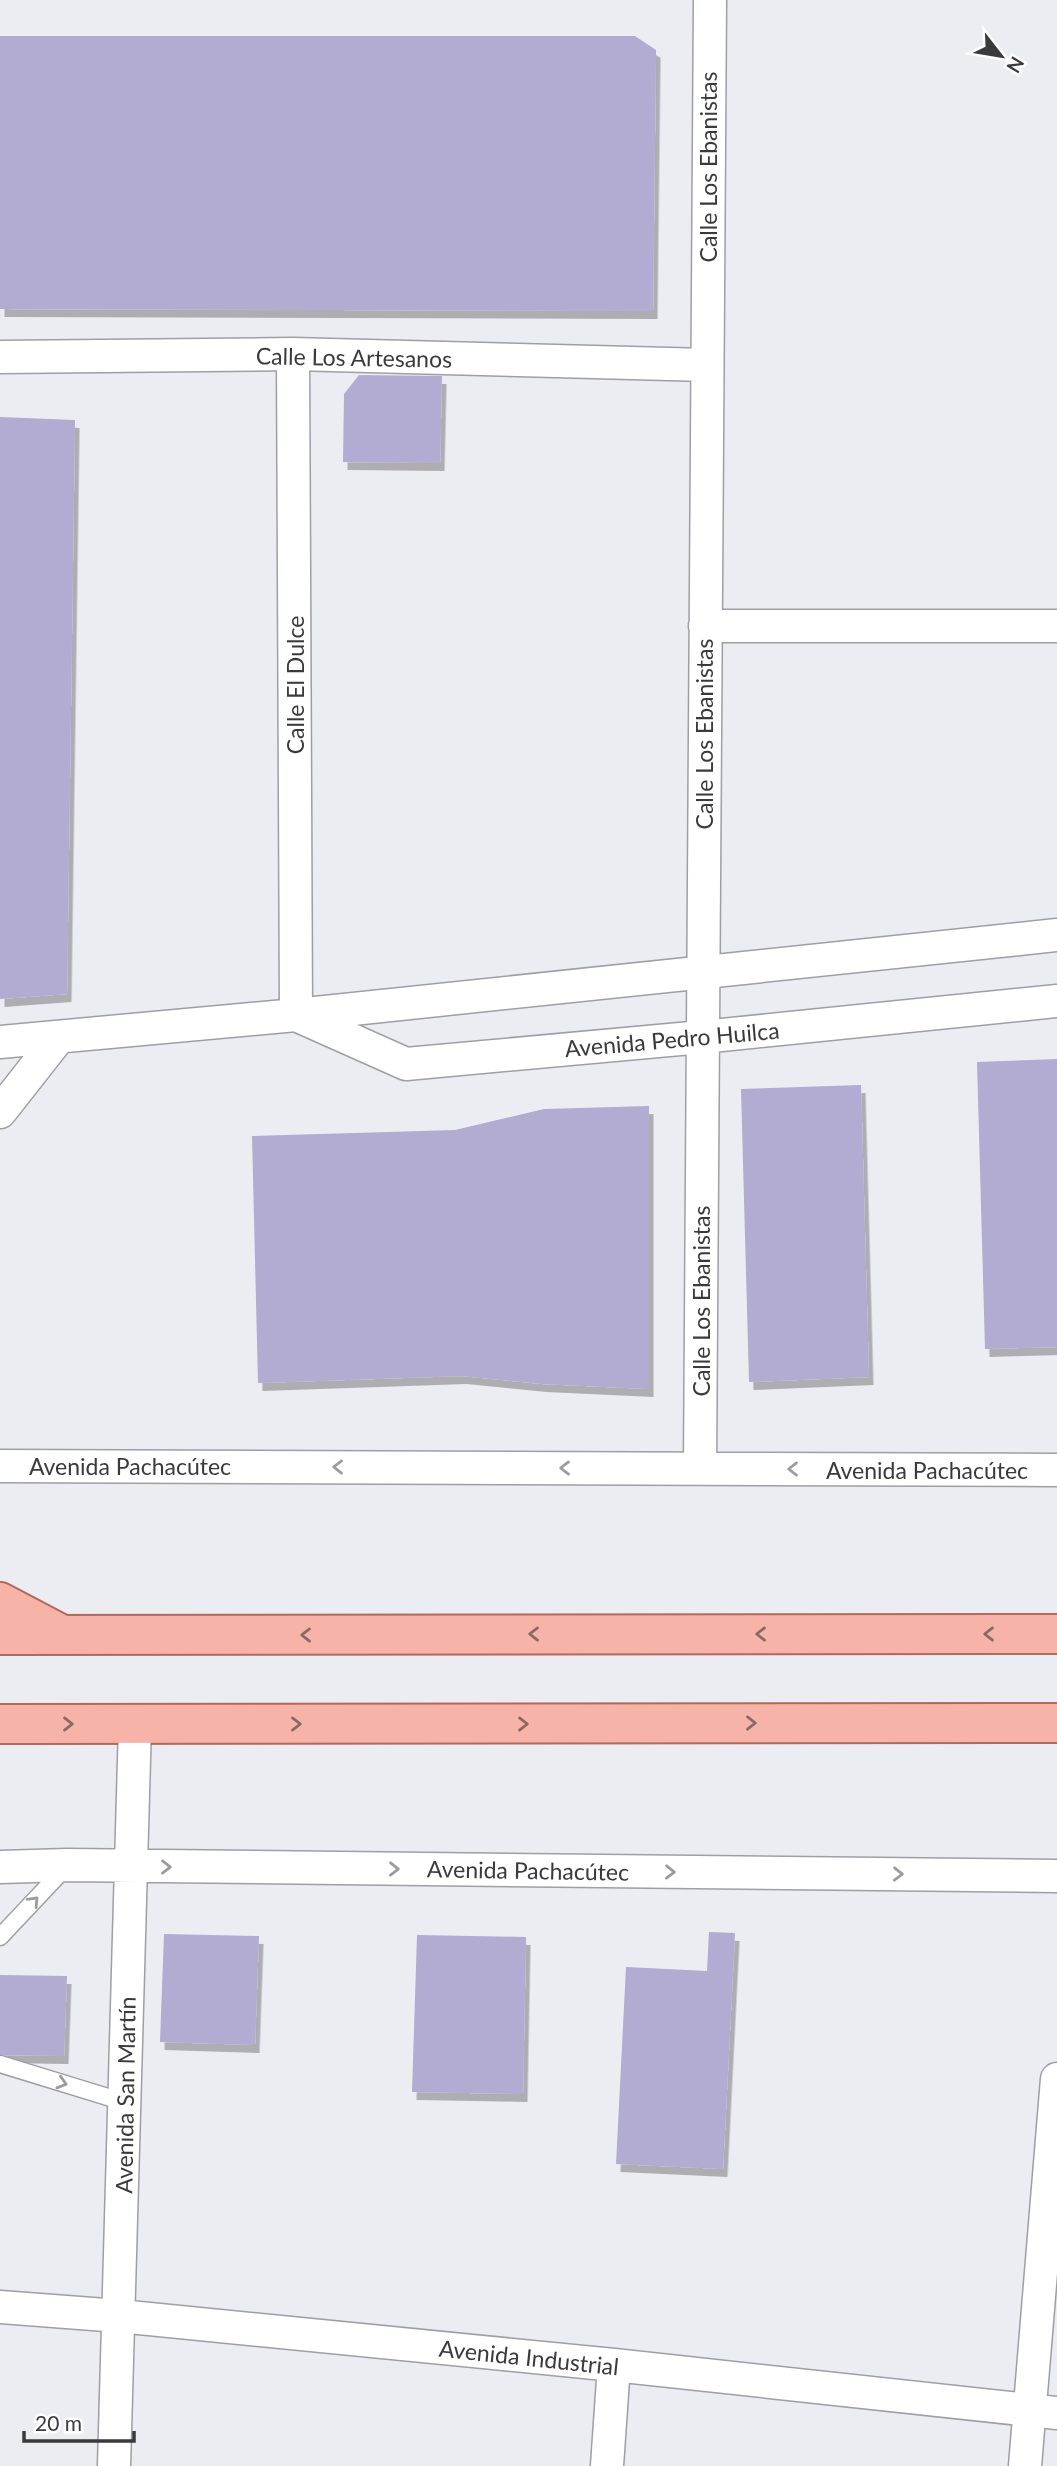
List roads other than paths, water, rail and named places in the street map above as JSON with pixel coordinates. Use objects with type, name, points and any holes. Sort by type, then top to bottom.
[{"type":"main road","points":[[0,1602],[62,1635]]},
{"type":"main road","points":[[0,1634],[1057,1634]]},
{"type":"main road","points":[[0,1724],[1057,1723]]},
{"type":"street","name":"Calle Los Ebanistas","points":[[700,1468],[709,0]]},
{"type":"street","name":"Calle Los Artesanos","points":[[0,357],[293,355],[707,365]]},
{"type":"street","name":"Calle El Dulce","points":[[293,355],[296,1016]]},
{"type":"street","points":[[705,626],[1057,626]]},
{"type":"street","points":[[0,1042],[296,1016],[1057,935]]},
{"type":"street","name":"Avenida Pedro Huilca","points":[[296,1016],[406,1064],[1057,1001]]},
{"type":"street","points":[[0,1112],[59,1037]]},
{"type":"street","name":"Avenida Pachacútec","points":[[0,1466],[1057,1471]]},
{"type":"street","name":"Avenida San Martín","points":[[114,2466],[135,1724]]},
{"type":"street","name":"Avenida Pachacútec","points":[[0,1867],[67,1865],[1057,1876]]},
{"type":"street","points":[[1025,2466],[1043,2411],[1057,2078]]},
{"type":"street","name":"Avenida Industrial","points":[[0,2307],[119,2316],[614,2365],[1043,2411]]},
{"type":"street","points":[[607,2466],[614,2365]]},
{"type":"lane","points":[[0,1937],[67,1865]]},
{"type":"lane","points":[[0,2064],[124,2102]]}]
